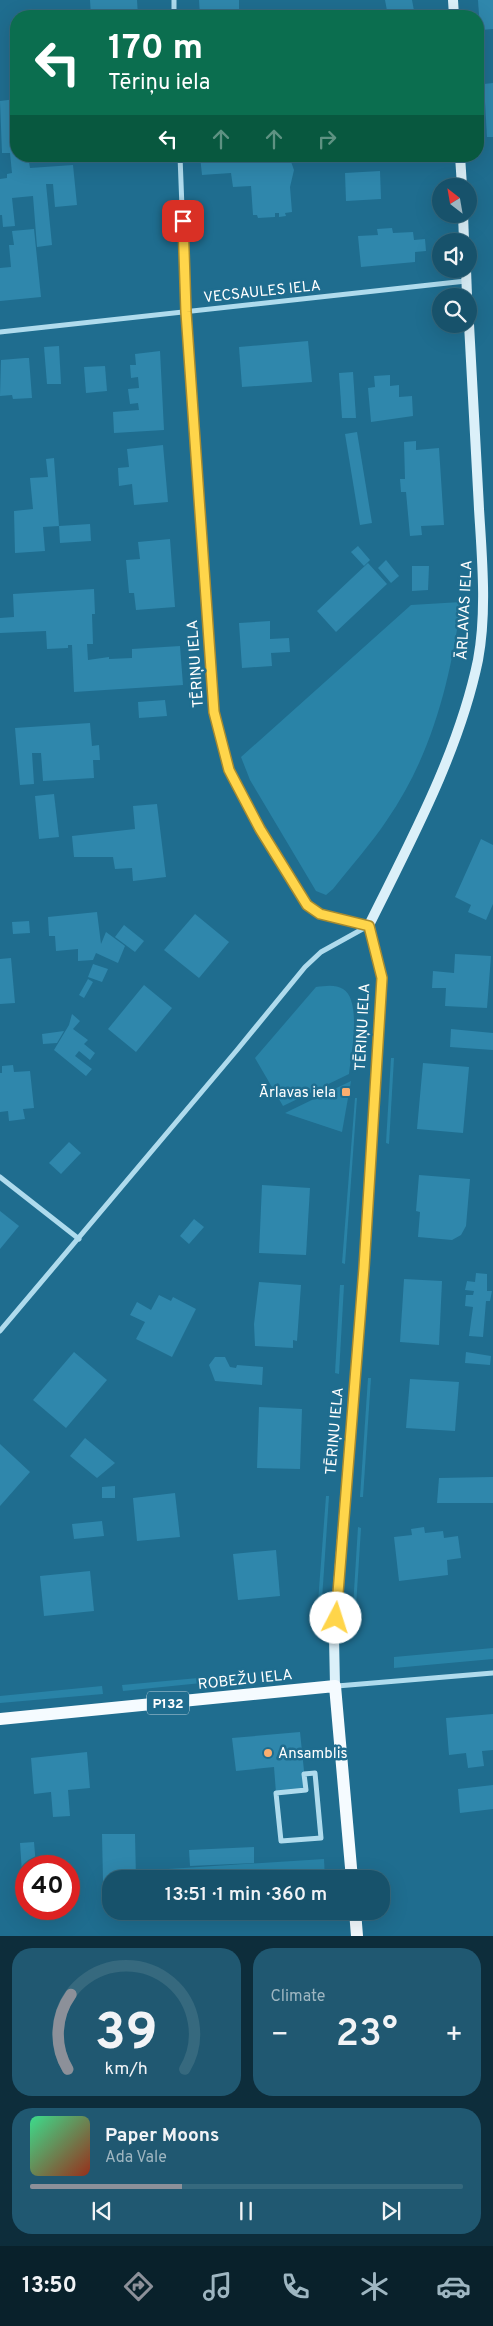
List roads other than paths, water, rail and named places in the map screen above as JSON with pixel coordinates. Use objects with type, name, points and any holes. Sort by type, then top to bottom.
[{"type":"main road","name":"ROBEŽU IELA","points":[[0,1719],[335,1686]]},
{"type":"main road","name":"TĒRIŅU IELA","points":[[335,1686],[351,1870]]},
{"type":"main road","points":[[356,1920],[357,1936]]},
{"type":"street","name":"TĒRIŅU IELA","points":[[180,162],[186,312],[214,712],[229,770],[260,829],[307,905],[320,914],[369,926],[382,978],[364,1268],[334,1637],[335,1686]]},
{"type":"street","points":[[460,162],[461,178]]},
{"type":"street","name":"VECSAULES IELA","points":[[0,332],[466,281]]},
{"type":"street","points":[[466,281],[466,288]]},
{"type":"street","name":"ĀRLAVAS IELA","points":[[369,926],[414,834],[442,769],[464,712],[478,659],[482,608],[482,558],[470,333]]},
{"type":"street","points":[[0,1331],[305,967],[321,952],[369,926]]},
{"type":"street","points":[[0,1178],[79,1239]]},
{"type":"street","name":"ROBEŽU IELA","points":[[335,1686],[493,1673]]},
{"type":"street","points":[[315,1773],[321,1838],[281,1841],[276,1793],[306,1790],[304,1774],[315,1773]]},
{"type":"place","name":"Ārlavas iela","points":[[346,1092]]},
{"type":"place","name":"Ansamblis","points":[[268,1753]]}]
